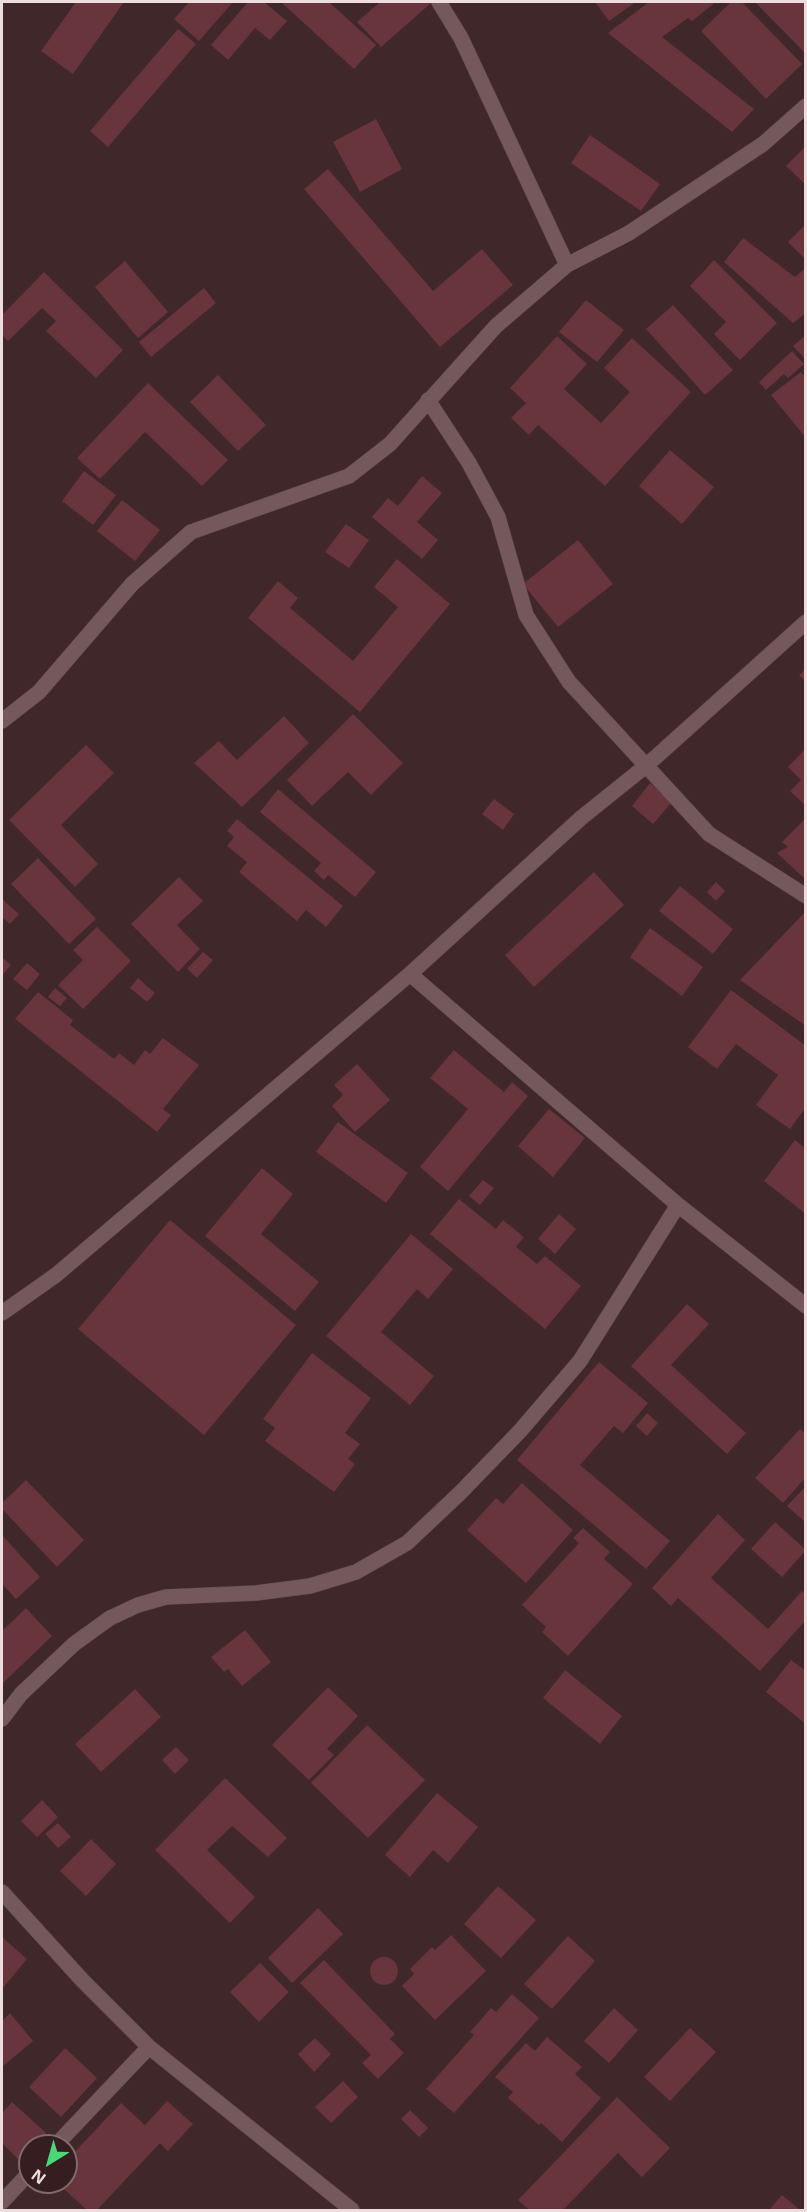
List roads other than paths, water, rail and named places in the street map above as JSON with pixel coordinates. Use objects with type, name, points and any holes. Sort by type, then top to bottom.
[{"type":"street","points":[[439,2],[460,38],[567,264]]},
{"type":"street","points":[[2,721],[39,692],[132,584],[191,532],[350,476],[390,444],[496,326],[567,264],[638,226],[763,144],[806,106]]},
{"type":"street","points":[[428,400],[469,463],[498,517],[526,615],[569,682],[709,834],[806,896]]},
{"type":"street","points":[[2,1313],[65,1268],[410,974],[581,818],[647,765],[806,622]]},
{"type":"street","points":[[410,974],[678,1205],[806,1306]]},
{"type":"street","points":[[2,1719],[21,1694],[74,1644],[110,1618],[138,1605],[166,1597],[256,1593],[309,1586],[356,1572],[407,1543],[520,1431],[580,1361],[678,1205]]},
{"type":"street","points":[[2,1892],[83,1981],[149,2047],[352,2211]]},
{"type":"street","points":[[66,2134],[149,2047]]},
{"type":"street","points":[[2,2202],[18,2185]]}]
